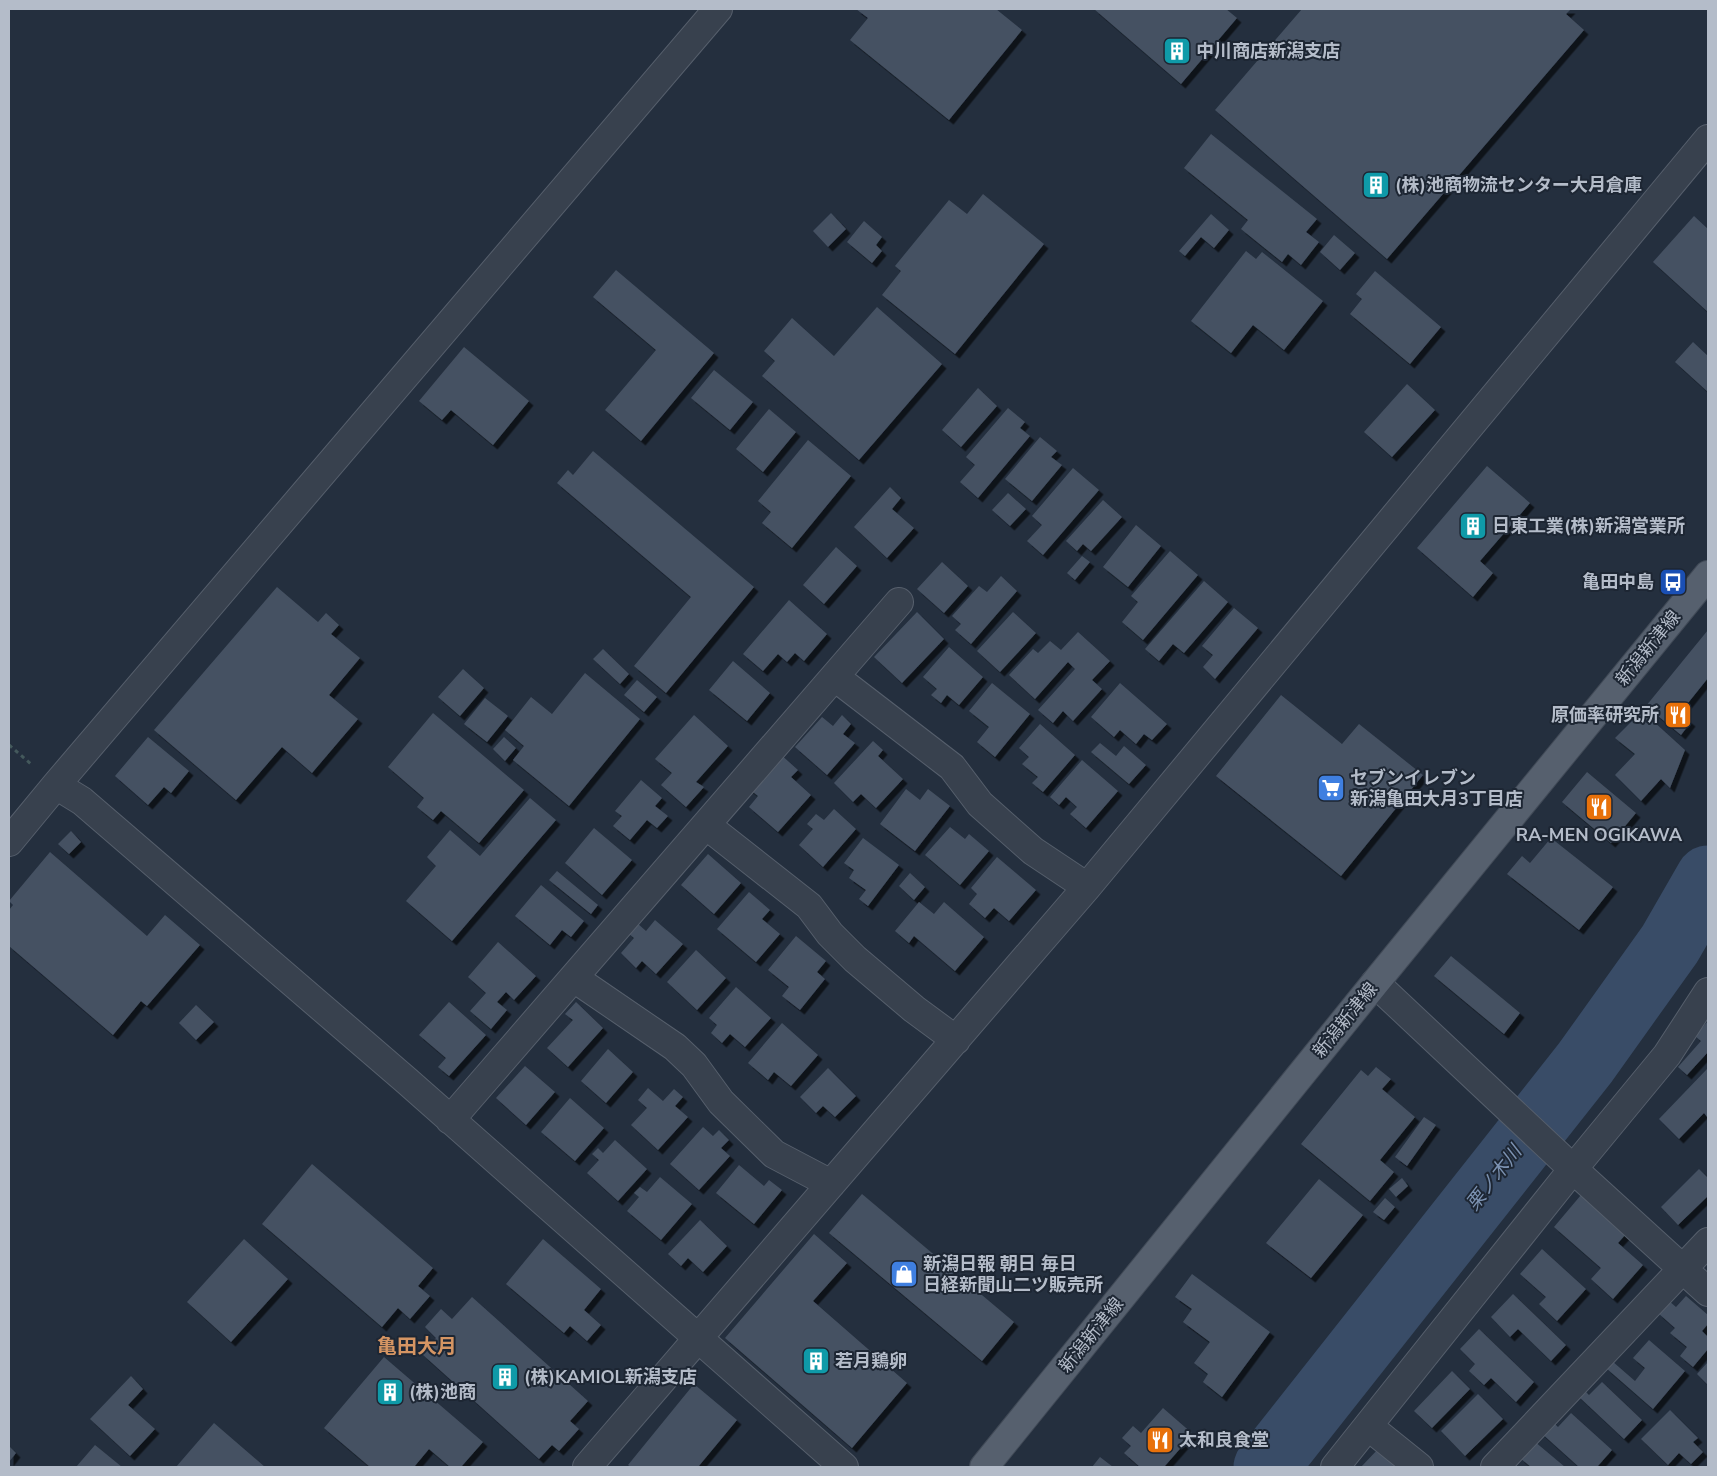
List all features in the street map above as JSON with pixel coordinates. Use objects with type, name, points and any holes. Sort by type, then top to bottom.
[{"type":"main road","name":"新潟新津線","points":[[984,1467],[1708,575]]},
{"type":"street","points":[[9,842],[56,784],[718,9]]},
{"type":"street","points":[[587,1467],[1088,887],[1708,139]]},
{"type":"street","points":[[450,1120],[899,602]]},
{"type":"street","points":[[835,677],[952,767],[980,804],[1032,851],[1088,887]]},
{"type":"street","points":[[56,784],[82,801],[450,1120],[844,1467]]},
{"type":"street","points":[[706,825],[809,906],[830,934],[855,959],[914,1009],[956,1040]]},
{"type":"street","points":[[574,978],[675,1047],[694,1065],[721,1102],[774,1154],[831,1184]]},
{"type":"street","points":[[1375,983],[1573,1169],[1708,1292]]},
{"type":"street","points":[[1335,1467],[1573,1169],[1667,1055],[1708,992]]},
{"type":"street","points":[[1495,1467],[1708,1242]]},
{"type":"street","points":[[1368,1426],[1419,1467]]},
{"type":"building","points":[[856,9],[996,9],[1022,30],[949,120],[850,40],[868,18]]},
{"type":"building","name":"中川商店新潟支店","points":[[1094,9],[1226,9],[1237,18],[1181,84]]},
{"type":"building","name":"(株)池商物流センター大月倉庫","points":[[1302,9],[1571,9],[1566,14],[1584,30],[1387,259],[1215,110]]},
{"type":"building","points":[[1211,134],[1317,219],[1306,232],[1319,242],[1301,265],[1288,254],[1282,262],[1241,229],[1248,220],[1184,168]]},
{"type":"building","points":[[983,194],[1044,244],[955,354],[882,295],[901,271],[895,266],[949,200],[967,214]]},
{"type":"building","points":[[831,213],[846,229],[828,247],[813,231]]},
{"type":"building","points":[[1211,214],[1229,230],[1214,248],[1201,237],[1185,256],[1179,251]]},
{"type":"building","points":[[1694,216],[1708,229],[1708,312],[1653,262]]},
{"type":"building","points":[[864,221],[882,237],[876,245],[882,251],[872,263],[847,242]]},
{"type":"building","points":[[1334,235],[1355,253],[1340,270],[1320,252]]},
{"type":"building","points":[[1246,251],[1256,259],[1262,252],[1323,301],[1284,350],[1253,325],[1231,353],[1191,321]]},
{"type":"building","points":[[616,270],[714,353],[641,441],[605,410],[656,350],[593,297]]},
{"type":"building","points":[[1375,271],[1441,327],[1410,364],[1350,314],[1362,299],[1356,294]]},
{"type":"building","points":[[877,307],[942,364],[859,460],[762,376],[775,361],[764,351],[792,318],[834,356]]},
{"type":"building","points":[[1693,342],[1708,356],[1708,392],[1675,362]]},
{"type":"building","points":[[464,347],[529,401],[493,445],[451,410],[442,420],[419,401]]},
{"type":"building","points":[[714,370],[753,402],[730,430],[691,398]]},
{"type":"building","points":[[1407,384],[1435,410],[1392,457],[1364,432]]},
{"type":"building","points":[[978,388],[997,406],[961,447],[942,430]]},
{"type":"building","points":[[1008,408],[1025,422],[1020,428],[1030,436],[978,498],[960,482],[975,465],[966,457]]},
{"type":"building","points":[[769,409],[796,432],[763,472],[736,449]]},
{"type":"building","points":[[1040,437],[1057,451],[1051,457],[1062,465],[1032,501],[1005,479]]},
{"type":"building","points":[[808,440],[851,476],[792,548],[762,523],[771,512],[758,501]]},
{"type":"building","points":[[593,451],[754,587],[666,693],[634,666],[691,597],[557,483],[568,470],[573,475]]},
{"type":"building","name":"日東工業(株)新潟営業所","points":[[1487,466],[1530,503],[1480,561],[1493,573],[1473,597],[1417,548]]},
{"type":"building","points":[[1073,468],[1099,490],[1043,555],[1027,541],[1042,525],[1032,516]]},
{"type":"building","points":[[890,487],[901,498],[892,509],[914,528],[887,558],[854,527]]},
{"type":"building","points":[[1008,493],[1026,509],[1010,526],[992,510]]},
{"type":"building","points":[[1103,500],[1122,517],[1091,551],[1083,544],[1077,551],[1066,541]]},
{"type":"building","points":[[1136,525],[1161,546],[1128,587],[1103,567]]},
{"type":"building","points":[[836,547],[857,566],[824,604],[803,585]]},
{"type":"building","points":[[1170,551],[1198,575],[1143,640],[1122,622],[1138,602],[1131,596]]},
{"type":"building","points":[[1082,556],[1090,562],[1075,580],[1067,573]]},
{"type":"building","points":[[942,562],[968,586],[944,613],[917,589]]},
{"type":"building","points":[[1001,576],[1017,591],[971,644],[955,630],[961,624],[952,616],[979,586],[987,592]]},
{"type":"building","points":[[1204,581],[1228,602],[1184,653],[1173,644],[1159,661],[1145,649]]},
{"type":"building","points":[[277,587],[318,622],[326,613],[339,625],[331,634],[360,658],[329,695],[358,719],[312,773],[282,747],[236,800],[154,730]]},
{"type":"building","points":[[789,600],[827,634],[804,661],[795,653],[787,662],[778,654],[763,671],[743,654]]},
{"type":"building","points":[[1234,608],[1258,628],[1215,679],[1203,667],[1213,655],[1202,646]]},
{"type":"building","points":[[917,612],[944,639],[902,683],[874,657]]},
{"type":"building","points":[[1013,612],[1036,633],[1000,672],[977,651]]},
{"type":"building","points":[[1708,630],[1708,678],[1680,713],[1691,722],[1681,735],[1646,706]]},
{"type":"building","points":[[1078,632],[1110,661],[1092,680],[1102,689],[1073,721],[1063,711],[1053,723],[1038,710],[1075,669],[1068,662],[1035,699],[1009,675],[1033,649],[1038,653],[1050,641],[1061,650]]},
{"type":"building","points":[[949,647],[983,677],[959,705],[947,695],[941,703],[931,695],[937,689],[923,677]]},
{"type":"building","points":[[603,649],[629,674],[620,684],[593,659]]},
{"type":"building","points":[[733,661],[770,693],[747,721],[709,690]]},
{"type":"building","points":[[463,669],[484,688],[460,716],[438,697]]},
{"type":"building","points":[[585,673],[640,719],[569,806],[513,760],[524,746],[505,730],[531,697],[552,714]]},
{"type":"building","points":[[637,680],[657,697],[644,712],[624,695]]},
{"type":"building","points":[[992,683],[1030,714],[995,757],[977,742],[989,727],[969,711]]},
{"type":"building","points":[[1120,683],[1167,724],[1152,740],[1144,734],[1136,744],[1120,730],[1114,737],[1091,717]]},
{"type":"building","points":[[1281,695],[1342,744],[1359,724],[1423,775],[1341,876],[1216,776]]},
{"type":"building","points":[[485,698],[508,716],[487,742],[464,724]]},
{"type":"building","points":[[1642,711],[1685,750],[1670,788],[1661,779],[1641,801],[1615,775],[1635,754],[1615,738]]},
{"type":"building","points":[[433,713],[524,790],[479,843],[441,811],[433,820],[417,807],[424,798],[388,767]]},
{"type":"building","points":[[694,715],[728,746],[696,782],[704,787],[686,807],[661,785],[672,773],[655,759]]},
{"type":"building","points":[[842,715],[851,724],[843,734],[855,743],[827,775],[795,747],[822,717],[833,726]]},
{"type":"building","points":[[1040,724],[1075,755],[1043,792],[1032,783],[1038,777],[1022,764],[1029,757],[1019,748]]},
{"type":"building","points":[[148,737],[189,771],[171,793],[164,787],[148,805],[115,776]]},
{"type":"building","points":[[504,737],[516,748],[505,761],[493,749]]},
{"type":"building","points":[[873,741],[883,750],[878,756],[903,779],[876,808],[861,794],[853,802],[834,783]]},
{"type":"building","points":[[1100,743],[1116,756],[1124,746],[1146,765],[1129,784],[1091,752]]},
{"type":"building","points":[[779,753],[798,770],[791,777],[811,795],[778,832],[749,807],[758,796],[748,788]]},
{"type":"building","points":[[1082,760],[1118,791],[1086,828],[1070,814],[1077,807],[1066,797],[1059,805],[1050,797]]},
{"type":"building","name":"RA-MEN OGIKAWA","points":[[1587,772],[1636,813],[1611,843],[1562,802]]},
{"type":"building","points":[[641,780],[662,798],[655,806],[668,816],[657,828],[647,820],[630,840],[613,826],[622,816],[615,811]]},
{"type":"building","points":[[906,789],[920,800],[928,789],[950,806],[915,851],[880,824]]},
{"type":"building","points":[[530,798],[556,820],[452,941],[406,901],[436,866],[427,857],[450,830],[480,856]]},
{"type":"building","points":[[834,809],[856,829],[823,867],[799,845],[813,829],[807,824],[816,814],[824,820]]},
{"type":"building","points":[[950,827],[965,839],[969,834],[989,851],[960,885],[925,855]]},
{"type":"building","points":[[594,828],[632,860],[602,895],[565,863]]},
{"type":"building","points":[[71,831],[81,842],[69,854],[58,844]]},
{"type":"building","points":[[863,838],[899,865],[868,906],[859,899],[866,890],[849,878],[854,870],[844,863]]},
{"type":"building","points":[[1551,838],[1613,887],[1579,930],[1507,874],[1522,856],[1530,863]]},
{"type":"building","points":[[50,852],[147,936],[165,915],[200,945],[147,1006],[141,1001],[113,1035],[9,946],[9,910],[13,905],[9,901]]},
{"type":"building","points":[[708,854],[741,883],[714,914],[681,885]]},
{"type":"building","points":[[997,857],[1036,890],[1009,921],[994,908],[985,918],[969,904],[977,894],[971,888]]},
{"type":"building","points":[[557,871],[598,905],[591,914],[549,880]]},
{"type":"building","points":[[910,873],[925,887],[914,900],[899,886]]},
{"type":"building","points":[[541,885],[584,921],[571,937],[562,930],[550,945],[515,916]]},
{"type":"building","points":[[749,892],[770,910],[762,919],[780,934],[756,962],[717,929]]},
{"type":"building","points":[[919,902],[934,914],[944,902],[984,937],[955,971],[914,936],[909,943],[895,931]]},
{"type":"building","points":[[655,920],[683,944],[656,974],[642,961],[636,968],[621,953],[634,938],[628,933],[637,923],[646,931]]},
{"type":"building","points":[[796,936],[826,961],[817,972],[825,979],[800,1010],[782,996],[789,987],[768,970]]},
{"type":"building","points":[[498,942],[536,976],[514,1000],[506,992],[497,1002],[507,1010],[491,1029],[470,1011],[486,993],[468,977]]},
{"type":"building","points":[[696,950],[726,978],[697,1010],[667,982]]},
{"type":"building","points":[[1451,956],[1520,1013],[1504,1034],[1434,976]]},
{"type":"building","points":[[736,987],[771,1018],[745,1047],[730,1034],[722,1043],[711,1033],[717,1025],[709,1018]]},
{"type":"building","points":[[449,1002],[486,1035],[449,1076],[438,1067],[446,1058],[419,1035]]},
{"type":"building","points":[[576,1002],[603,1028],[568,1067],[547,1048],[573,1020],[565,1014]]},
{"type":"building","points":[[196,1005],[214,1022],[196,1040],[179,1023]]},
{"type":"building","points":[[1708,1021],[1708,1052],[1687,1075],[1678,1067],[1701,1041],[1695,1036]]},
{"type":"building","points":[[782,1023],[818,1055],[791,1086],[774,1072],[768,1080],[748,1063]]},
{"type":"building","points":[[608,1049],[633,1072],[606,1103],[581,1081]]},
{"type":"building","points":[[525,1066],[555,1092],[526,1125],[496,1098]]},
{"type":"building","points":[[1376,1067],[1391,1079],[1382,1089],[1415,1117],[1380,1160],[1394,1172],[1370,1201],[1301,1144],[1361,1070],[1368,1076]]},
{"type":"building","points":[[828,1068],[856,1096],[835,1117],[823,1106],[816,1113],[800,1097]]},
{"type":"building","points":[[1708,1068],[1708,1118],[1704,1113],[1679,1139],[1659,1119]]},
{"type":"building","points":[[648,1088],[663,1101],[674,1089],[683,1097],[675,1106],[688,1117],[658,1150],[631,1125],[647,1108],[638,1100]]},
{"type":"building","points":[[570,1098],[604,1128],[575,1161],[541,1132]]},
{"type":"building","points":[[1424,1117],[1436,1125],[1407,1166],[1395,1157]]},
{"type":"building","points":[[703,1127],[713,1136],[719,1130],[729,1140],[721,1148],[730,1156],[699,1190],[670,1164]]},
{"type":"building","points":[[615,1140],[647,1169],[618,1201],[587,1173],[599,1160],[592,1154],[598,1148],[603,1153]]},
{"type":"building","points":[[312,1164],[433,1268],[418,1286],[430,1296],[410,1319],[398,1308],[382,1327],[262,1224]]},
{"type":"building","points":[[739,1165],[764,1186],[769,1180],[782,1190],[754,1224],[716,1193]]},
{"type":"building","points":[[1699,1169],[1708,1178],[1708,1196],[1678,1225],[1661,1207]]},
{"type":"building","points":[[660,1177],[692,1204],[661,1240],[627,1211],[639,1197],[634,1193],[640,1187],[647,1192]]},
{"type":"building","points":[[1402,1178],[1408,1186],[1396,1197],[1389,1189]]},
{"type":"building","points":[[1319,1179],[1363,1215],[1311,1278],[1266,1243]]},
{"type":"building","points":[[862,1194],[1014,1322],[982,1361],[829,1233]]},
{"type":"building","points":[[1581,1195],[1626,1234],[1618,1243],[1643,1265],[1613,1299],[1591,1279],[1601,1268],[1554,1227]]},
{"type":"building","points":[[1385,1198],[1395,1207],[1384,1220],[1373,1212]]},
{"type":"building","points":[[700,1220],[727,1246],[703,1272],[688,1258],[681,1266],[668,1254]]},
{"type":"building","name":"若月鶏卵","points":[[814,1234],[847,1263],[813,1301],[907,1383],[852,1448],[725,1338]]},
{"type":"building","points":[[244,1239],[288,1279],[231,1342],[187,1302]]},
{"type":"building","points":[[543,1239],[601,1289],[584,1310],[601,1325],[587,1341],[570,1326],[564,1333],[506,1284]]},
{"type":"building","points":[[1542,1249],[1586,1289],[1557,1321],[1539,1304],[1546,1297],[1520,1274]]},
{"type":"building","points":[[1192,1274],[1270,1332],[1222,1397],[1203,1382],[1208,1374],[1194,1363],[1210,1342],[1183,1322],[1192,1309],[1175,1297]]},
{"type":"building","points":[[1513,1294],[1566,1345],[1551,1361],[1518,1329],[1510,1337],[1491,1317]]},
{"type":"building","points":[[1686,1296],[1708,1315],[1708,1324],[1702,1331],[1708,1337],[1708,1349],[1693,1367],[1680,1356],[1687,1347],[1670,1333],[1675,1328],[1658,1313],[1669,1301],[1676,1307]]},
{"type":"building","name":"(株)KAMIOL新潟支店","points":[[472,1297],[588,1401],[570,1421],[579,1429],[559,1451],[552,1445],[539,1459],[422,1354],[436,1338],[425,1327],[441,1309],[452,1319]]},
{"type":"building","points":[[1479,1329],[1534,1382],[1516,1402],[1491,1378],[1484,1385],[1469,1371],[1475,1364],[1460,1349]]},
{"type":"building","points":[[1649,1340],[1685,1371],[1653,1409],[1606,1368],[1612,1361],[1635,1381],[1645,1368],[1633,1358]]},
{"type":"building","name":"(株)池商","points":[[384,1357],[483,1442],[461,1467],[450,1467],[429,1449],[414,1467],[370,1467],[324,1428]]},
{"type":"building","points":[[1708,1362],[1708,1385],[1697,1374]]},
{"type":"building","points":[[1452,1371],[1470,1389],[1432,1428],[1414,1411]]},
{"type":"building","points":[[131,1376],[143,1389],[128,1405],[155,1429],[130,1456],[90,1419]]},
{"type":"building","points":[[1602,1382],[1642,1420],[1624,1439],[1577,1395],[1583,1389],[1589,1395]]},
{"type":"building","points":[[694,1384],[737,1420],[698,1467],[631,1467],[628,1465]]},
{"type":"building","points":[[1478,1394],[1503,1419],[1465,1456],[1441,1431]]},
{"type":"building","points":[[1163,1408],[1193,1434],[1164,1467],[1140,1467],[1124,1453],[1131,1446],[1122,1438],[1133,1426],[1141,1433]]},
{"type":"building","points":[[1670,1410],[1698,1438],[1693,1442],[1703,1452],[1691,1464],[1679,1453],[1668,1465],[1641,1439]]},
{"type":"building","points":[[1571,1413],[1612,1450],[1597,1467],[1579,1467],[1539,1431],[1550,1419],[1558,1427]]},
{"type":"building","points":[[214,1423],[265,1467],[176,1467]]},
{"type":"building","points":[[1534,1441],[1565,1467],[1531,1467],[1520,1458]]},
{"type":"building","points":[[95,1445],[122,1467],[76,1467]]},
{"type":"building","points":[[9,1446],[16,1453],[9,1462]]},
{"type":"building","points":[[1380,1447],[1402,1467],[1361,1467]]},
{"type":"building","points":[[1100,1457],[1113,1467],[1092,1467]]},
{"type":"waterway","name":"栗ノ木川","points":[[1266,1467],[1585,1063],[1670,944],[1708,878]]},
{"type":"place","name":"中川商店新潟支店","points":[[1177,51]]},
{"type":"place","name":"(株)池商物流センター大月倉庫","points":[[1376,185]]},
{"type":"place","name":"日東工業(株)新潟営業所","points":[[1473,526]]},
{"type":"place","name":"亀田中島","points":[[1673,582]]},
{"type":"place","name":"原価率研究所","points":[[1678,715]]},
{"type":"place","name":"セブンイレブン 新潟亀田大月3丁目店","points":[[1331,788]]},
{"type":"place","name":"RA-MEN OGIKAWA","points":[[1599,807]]},
{"type":"place","name":"新潟日報 朝日 毎日 日経新聞山二ツ販売所","points":[[904,1274]]},
{"type":"place","name":"若月鶏卵","points":[[816,1361]]},
{"type":"place","name":"(株)KAMIOL新潟支店","points":[[505,1377]]},
{"type":"place","name":"(株)池商","points":[[390,1392]]},
{"type":"place","name":"太和良食堂","points":[[1160,1440]]},
{"type":"district","name":"亀田大月","points":[[417,1346]]}]
